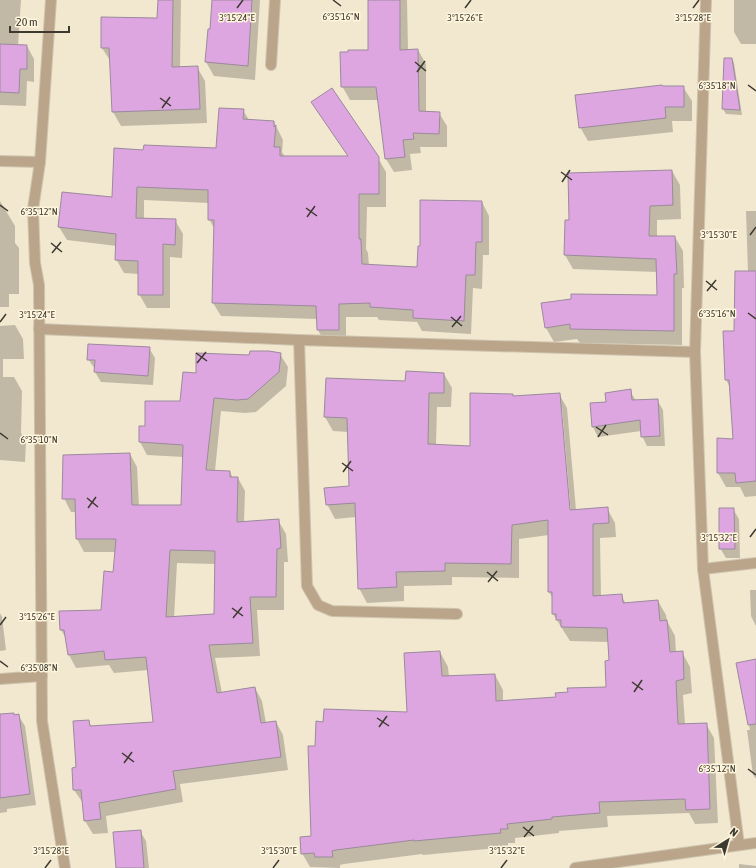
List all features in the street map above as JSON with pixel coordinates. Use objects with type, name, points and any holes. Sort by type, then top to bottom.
[{"type":"street","points":[[51,0],[40,162],[32,209],[35,263],[40,285],[39,329],[42,721],[65,868]]},
{"type":"street","points":[[271,65],[275,0]]},
{"type":"street","points":[[706,0],[695,352],[703,569],[739,845]]},
{"type":"street","points":[[0,161],[40,162]]},
{"type":"street","points":[[39,329],[299,340],[695,352]]},
{"type":"street","points":[[299,340],[307,586],[318,605],[332,611],[457,614]]},
{"type":"street","points":[[703,569],[756,563]]},
{"type":"street","points":[[0,679],[42,676]]},
{"type":"street","points":[[575,868],[756,843]]},
{"type":"building","points":[[158,0],[173,0],[172,67],[198,66],[200,109],[112,112],[109,48],[101,48],[101,17],[157,18]]},
{"type":"building","points":[[212,0],[252,0],[248,66],[205,62],[208,29],[210,29]]},
{"type":"building","points":[[368,0],[400,0],[400,50],[418,49],[419,111],[440,112],[439,134],[413,133],[414,139],[403,140],[405,157],[385,159],[376,87],[341,87],[340,52],[348,52],[348,50],[368,50]]},
{"type":"building","points":[[0,44],[27,45],[27,69],[20,69],[19,93],[0,92]]},
{"type":"building","points":[[724,58],[732,58],[740,110],[722,109]]},
{"type":"building","points":[[662,85],[684,86],[684,107],[665,107],[666,118],[579,128],[575,95]]},
{"type":"building","points":[[332,88],[379,157],[379,194],[359,194],[359,239],[361,239],[362,264],[417,267],[418,246],[420,246],[420,200],[482,201],[482,242],[476,242],[475,275],[466,275],[464,321],[413,318],[413,310],[370,307],[370,303],[339,304],[339,330],[317,330],[316,306],[212,303],[214,220],[208,220],[208,190],[137,187],[136,218],[176,219],[175,245],[163,244],[163,295],[138,295],[138,261],[115,260],[116,234],[58,227],[62,192],[112,197],[114,148],[143,150],[144,145],[216,148],[219,108],[244,109],[243,119],[274,121],[274,127],[276,125],[274,147],[280,147],[280,156],[348,156],[311,102]]},
{"type":"building","points":[[672,170],[673,205],[650,206],[649,236],[675,236],[677,274],[674,274],[674,331],[570,329],[570,324],[545,328],[541,303],[571,299],[571,294],[657,295],[656,259],[564,255],[565,220],[569,220],[568,173]]},
{"type":"building","points":[[735,271],[756,271],[756,481],[736,483],[735,473],[717,473],[717,438],[733,439],[729,380],[725,380],[723,331],[734,331]]},
{"type":"building","points":[[88,344],[150,347],[148,376],[94,372],[95,360],[87,360]]},
{"type":"building","points":[[250,351],[269,351],[281,353],[279,372],[248,399],[237,400],[214,398],[206,470],[230,471],[230,477],[238,477],[237,522],[279,519],[281,548],[277,549],[276,597],[250,597],[253,643],[209,645],[217,693],[255,687],[261,723],[276,721],[281,757],[173,771],[176,789],[99,803],[101,819],[84,821],[81,790],[73,790],[72,768],[76,767],[73,721],[89,720],[90,726],[153,722],[146,657],[105,660],[104,651],[68,655],[64,630],[60,630],[59,611],[101,610],[104,571],[113,572],[116,539],[76,539],[75,499],[62,499],[63,455],[130,453],[132,505],[181,505],[183,445],[139,442],[139,426],[145,426],[145,401],[180,401],[183,372],[196,373],[196,353],[249,355]],"holes":[[[170,550],[215,551],[214,614],[166,617]]]},
{"type":"building","points":[[406,371],[444,373],[444,393],[429,393],[428,444],[470,446],[470,393],[513,394],[513,396],[560,393],[570,510],[608,507],[609,523],[593,524],[593,596],[622,594],[623,603],[658,600],[660,621],[667,620],[670,652],[683,651],[684,679],[676,681],[678,724],[707,723],[710,809],[686,810],[685,799],[599,802],[600,813],[552,817],[552,819],[507,824],[508,829],[500,829],[501,833],[414,840],[336,850],[332,851],[333,857],[315,857],[314,853],[301,854],[300,837],[311,836],[308,746],[315,746],[316,721],[323,722],[324,709],[407,712],[404,653],[440,651],[442,676],[495,674],[496,701],[556,697],[555,693],[568,692],[567,688],[606,687],[605,661],[609,660],[607,628],[561,627],[561,620],[556,620],[556,614],[552,614],[552,592],[548,592],[548,520],[512,525],[511,564],[445,563],[445,571],[396,572],[397,587],[358,589],[355,503],[326,505],[324,488],[349,486],[347,418],[324,417],[326,378],[405,381]]},
{"type":"building","points":[[631,389],[632,400],[658,399],[660,436],[641,437],[640,420],[592,427],[590,403],[606,402],[605,393]]},
{"type":"building","points":[[719,508],[734,508],[735,549],[719,549]]},
{"type":"building","points":[[756,659],[756,724],[748,725],[736,663]]},
{"type":"building","points":[[14,713],[14,715],[19,714],[30,794],[0,798],[0,714]]},
{"type":"building","points":[[141,830],[144,868],[116,868],[113,832]]}]
